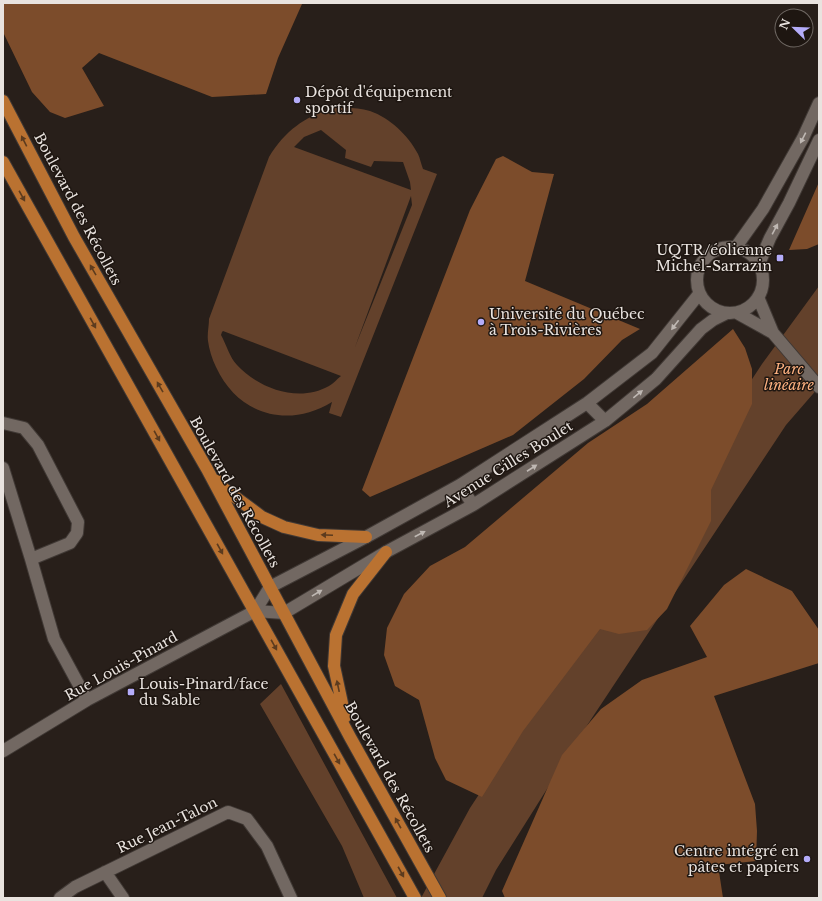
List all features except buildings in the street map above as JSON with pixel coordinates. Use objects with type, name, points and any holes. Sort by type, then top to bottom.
[{"type":"main road","name":"Boulevard des Récollets","points":[[3,101],[74,237],[207,469],[350,738],[440,898]]},
{"type":"main road","points":[[3,162],[415,898]]},
{"type":"main road","points":[[207,469],[223,488],[262,517],[284,527],[318,535],[366,537]]},
{"type":"main road","points":[[350,738],[334,666],[336,635],[353,594],[386,552]]},
{"type":"street","points":[[736,247],[763,209],[803,138],[819,103]]},
{"type":"street","points":[[759,264],[770,238],[789,203],[819,140]]},
{"type":"street","points":[[774,333],[732,313],[718,312],[704,301],[699,294],[696,284],[700,265],[706,256],[715,250],[725,247],[736,247],[753,256],[759,264],[762,274],[763,284],[758,297],[774,333],[819,387]]},
{"type":"street","name":"Avenue Gilles Boulet","points":[[270,587],[366,537],[460,485],[587,403],[652,353],[699,294]]},
{"type":"street","name":"Avenue Gilles Boulet","points":[[284,613],[386,552],[473,505],[605,421],[656,379],[701,329],[713,320],[746,309],[758,297]]},
{"type":"street","points":[[587,403],[605,421]]},
{"type":"street","points":[[3,422],[24,428],[38,445],[78,522],[77,533],[70,543],[31,559]]},
{"type":"street","points":[[3,468],[54,639],[87,700]]},
{"type":"street","points":[[460,485],[473,505]]},
{"type":"street","points":[[270,587],[255,611],[284,613]]},
{"type":"street","name":"Rue Louis-Pinard","points":[[3,751],[87,700],[255,611]]},
{"type":"street","name":"Rue Jean-Talon","points":[[60,898],[78,893],[105,872],[228,812],[247,818],[267,846],[291,898]]},
{"type":"street","points":[[105,872],[123,898]]},
{"type":"green space","points":[[333,108],[352,108],[370,111],[385,118],[398,128],[409,140],[418,154],[423,169],[437,174],[341,417],[329,413],[332,402],[315,410],[298,415],[266,413],[237,397],[225,383],[213,361],[210,351],[208,338],[209,319],[269,157],[282,139],[296,126],[322,112]],"holes":[[[321,130],[346,150],[345,158],[371,167],[374,161],[403,162],[410,182],[411,190],[294,147],[304,137]],[[411,196],[412,205],[355,347]],[[223,331],[341,376],[330,385],[317,391],[305,393],[280,391],[268,387],[256,381],[237,365],[230,355],[221,335]]]},
{"type":"green space","name":"Parc linéaire","points":[[819,286],[819,387],[786,425],[586,727],[496,870],[482,898],[421,898],[470,808],[762,364]]},
{"type":"green space","points":[[281,684],[397,898],[364,898],[342,846],[260,704]]},
{"type":"shaded area","points":[[3,3],[302,4],[278,58],[266,94],[212,97],[99,53],[82,68],[104,106],[65,118],[50,112],[32,92],[3,32]]},
{"type":"shaded area","points":[[503,156],[532,172],[554,174],[525,281],[640,329],[622,340],[584,379],[513,435],[370,497],[362,490],[470,210],[496,159]]},
{"type":"shaded area","points":[[819,182],[819,244],[807,249],[789,250]]},
{"type":"shaded area","points":[[733,329],[745,348],[752,369],[752,404],[711,490],[711,521],[667,609],[647,630],[619,634],[600,629],[523,731],[482,797],[446,780],[435,758],[419,700],[395,686],[384,655],[387,628],[404,594],[430,566],[465,547],[588,443],[647,404]]},
{"type":"shaded area","points":[[746,569],[792,591],[819,630],[819,663],[714,696],[755,804],[757,831],[756,861],[718,865],[723,898],[505,898],[502,891],[562,755],[601,709],[642,680],[707,657],[690,626],[724,585]]},
{"type":"place","name":"Dépôt d'équipement sportif","points":[[297,100]]},
{"type":"place","name":"UQTR/éolienne Michel-Sarrazin","points":[[780,258]]},
{"type":"place","name":"Université du Québec à Trois-Rivières","points":[[481,322]]},
{"type":"place","name":"Louis-Pinard/face du Sable","points":[[131,692]]},
{"type":"place","name":"Centre intégré en pâtes et papiers","points":[[807,859]]}]
